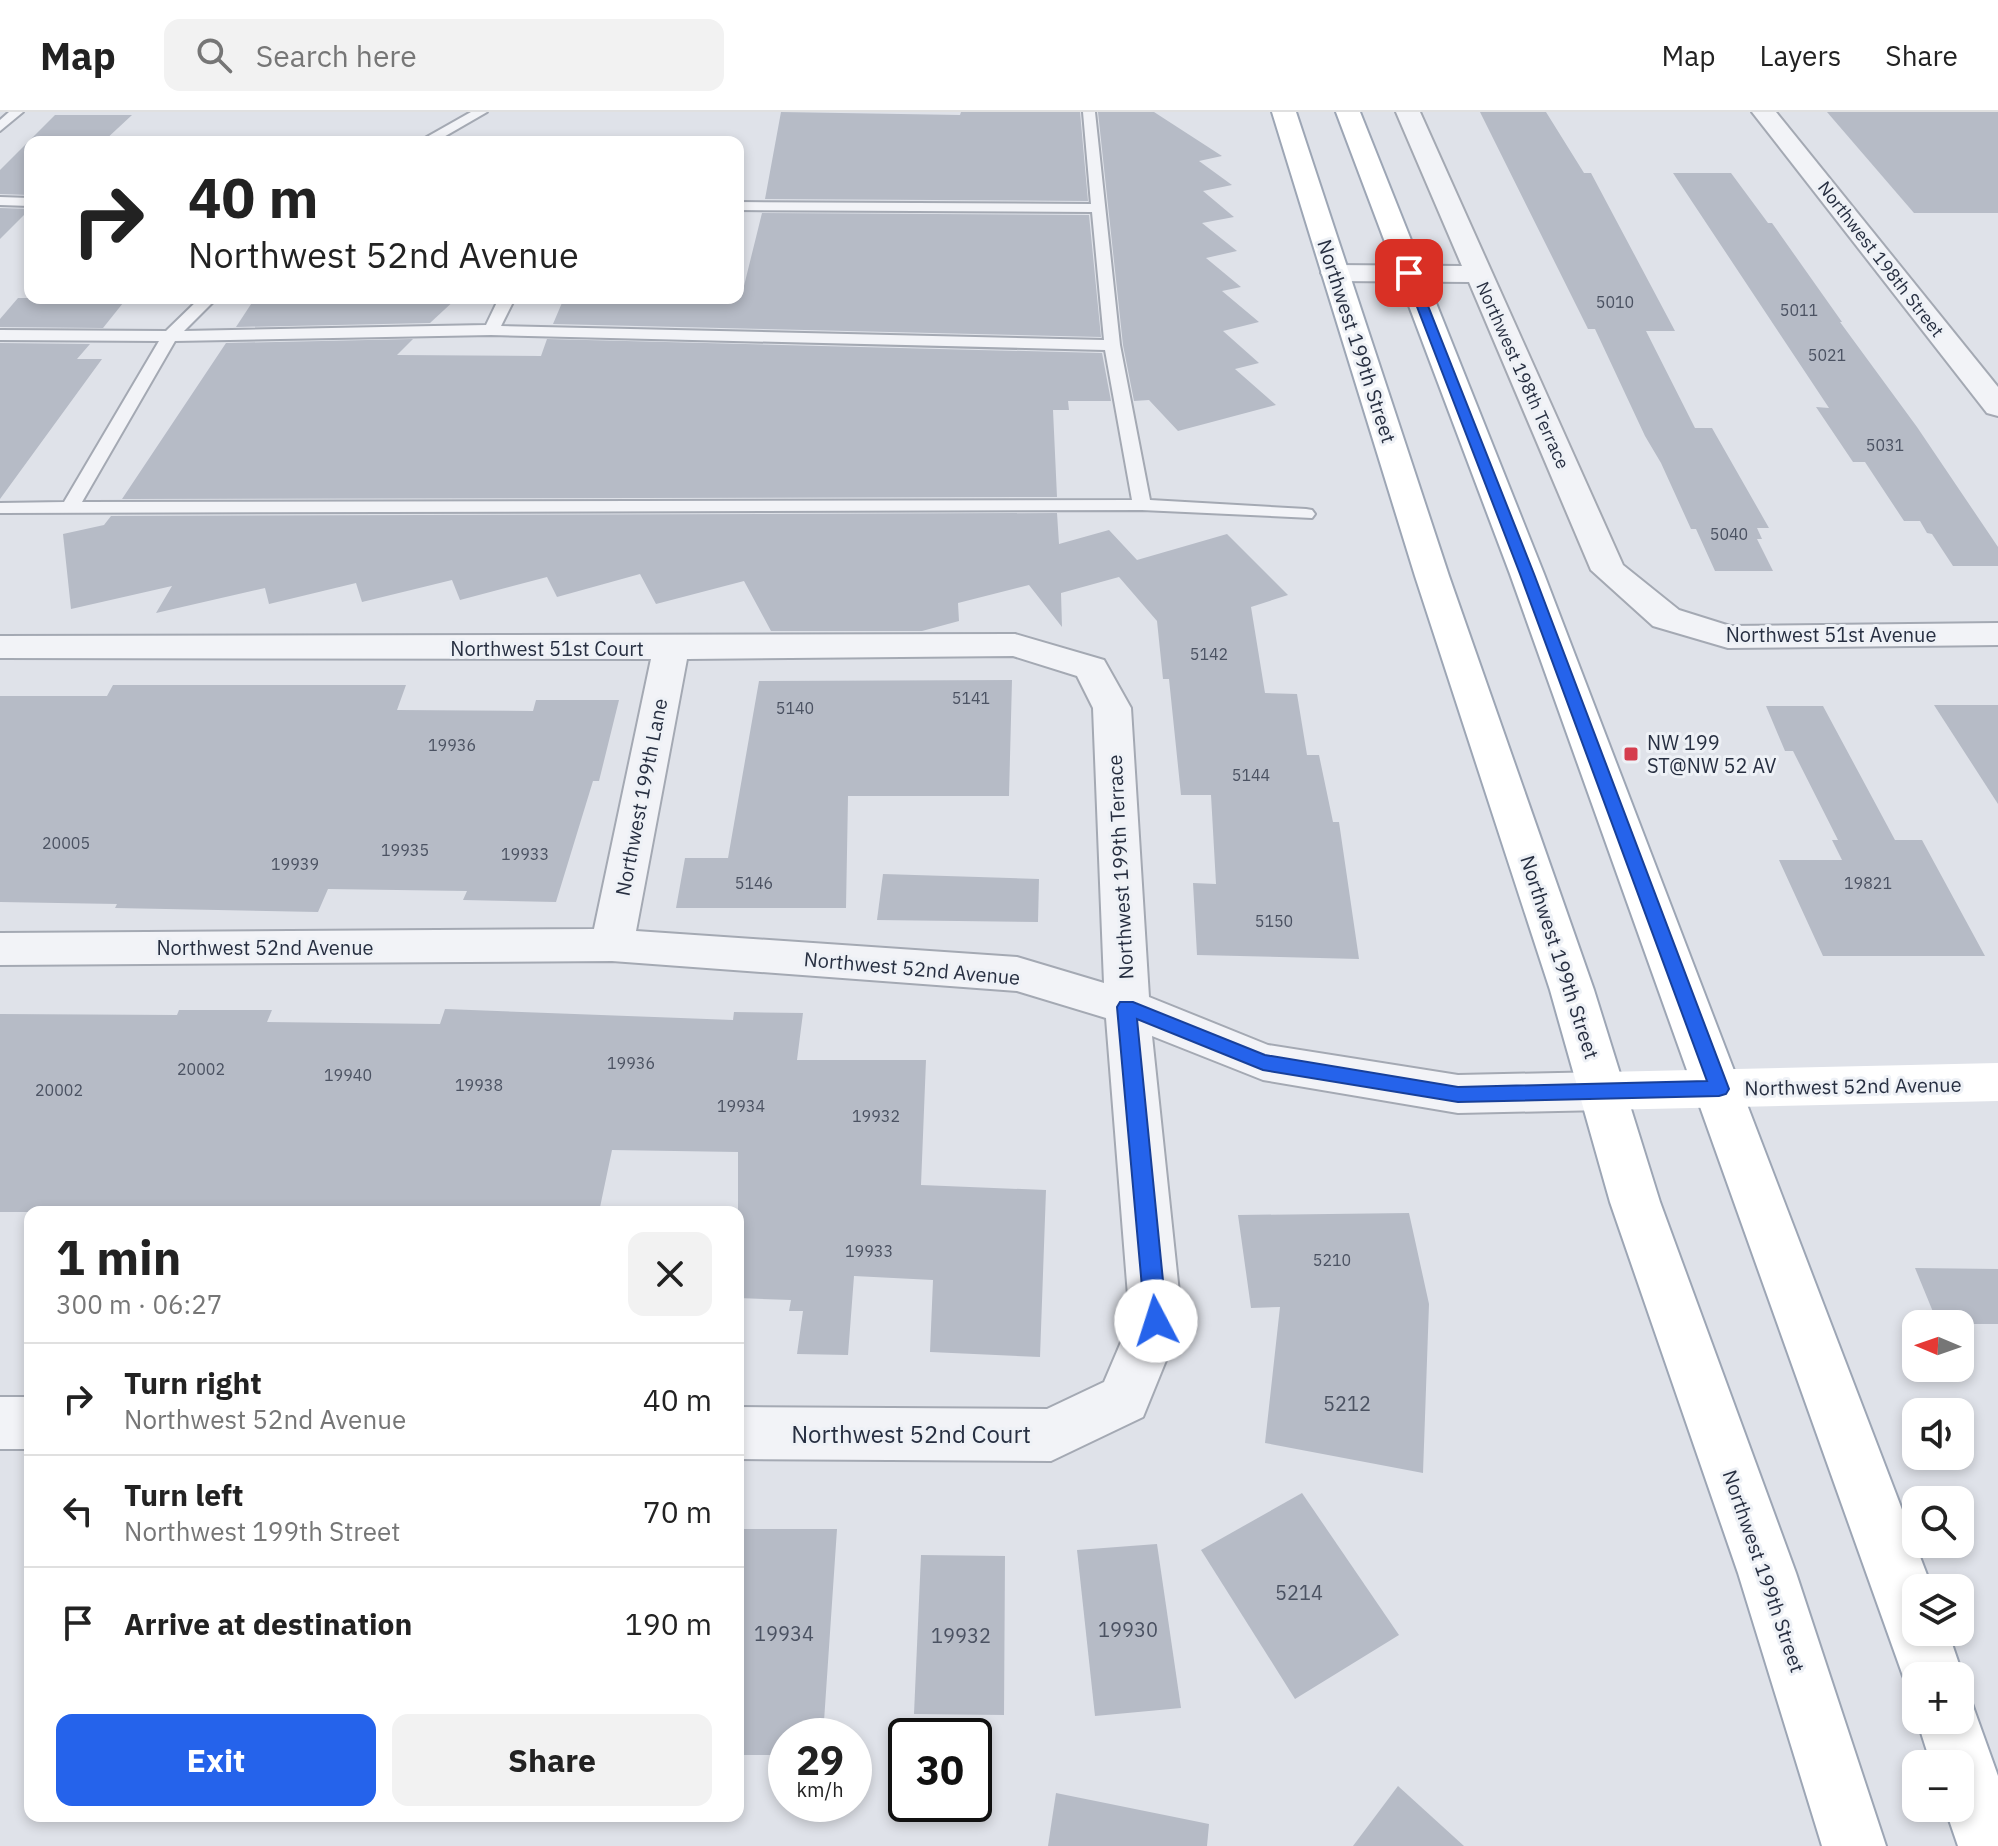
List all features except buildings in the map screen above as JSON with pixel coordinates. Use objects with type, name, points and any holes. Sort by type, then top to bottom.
[{"type":"main road","name":"Northwest 199th Street","points":[[1284,112],[1604,1091],[1635,1202],[1767,1573],[1854,1846]]},
{"type":"main road","points":[[1348,112],[1527,574],[1902,1587]]},
{"type":"main road","name":"Northwest 52nd Avenue","points":[[1604,1091],[1998,1082]]},
{"type":"main road","points":[[1953,1734],[1990,1846]]},
{"type":"street","name":"Northwest 198th Terrace","points":[[1408,112],[1608,570],[1666,618]]},
{"type":"street","name":"Northwest 198th Street","points":[[1764,112],[1998,407]]},
{"type":"street","points":[[1335,273],[1479,274]]},
{"type":"street","name":"Northwest 51st Avenue","points":[[1666,618],[1728,637],[1998,634]]},
{"type":"street","name":"Northwest 51st Court","points":[[0,647],[1015,645],[1091,668]]},
{"type":"street","name":"Northwest 199th Lane","points":[[612,945],[671,648]]},
{"type":"street","name":"Northwest 199th Terrace","points":[[1091,668],[1112,708],[1127,1007],[1156,1321],[1124,1399]]},
{"type":"street","name":"Northwest 52nd Avenue","points":[[0,949],[612,945],[1017,974],[1127,1007],[1263,1062],[1458,1094],[1604,1091]]},
{"type":"street","name":"Northwest 52nd Court","points":[[744,1433],[1051,1435],[1124,1399]]},
{"type":"street","points":[[0,1423],[24,1423]]},
{"type":"lane","points":[[0,127],[17,112]]},
{"type":"lane","points":[[436,136],[481,112]]},
{"type":"lane","points":[[1089,112],[1112,345],[1142,505]]},
{"type":"lane","points":[[0,201],[24,202]]},
{"type":"lane","points":[[744,206],[1100,208]]},
{"type":"lane","points":[[70,508],[170,336],[203,304]]},
{"type":"lane","points":[[491,330],[504,304]]},
{"type":"lane","points":[[0,335],[170,336],[491,330],[1112,345]]},
{"type":"lane","points":[[0,508],[1142,505],[1306,514]]},
{"type":"place","name":"NW 199 ST@NW 52 AV","points":[[1631,754]]},
{"type":"route","points":[[1156,1321],[1127,1007],[1263,1062],[1458,1094],[1719,1089],[1527,574],[1409,273]]}]
